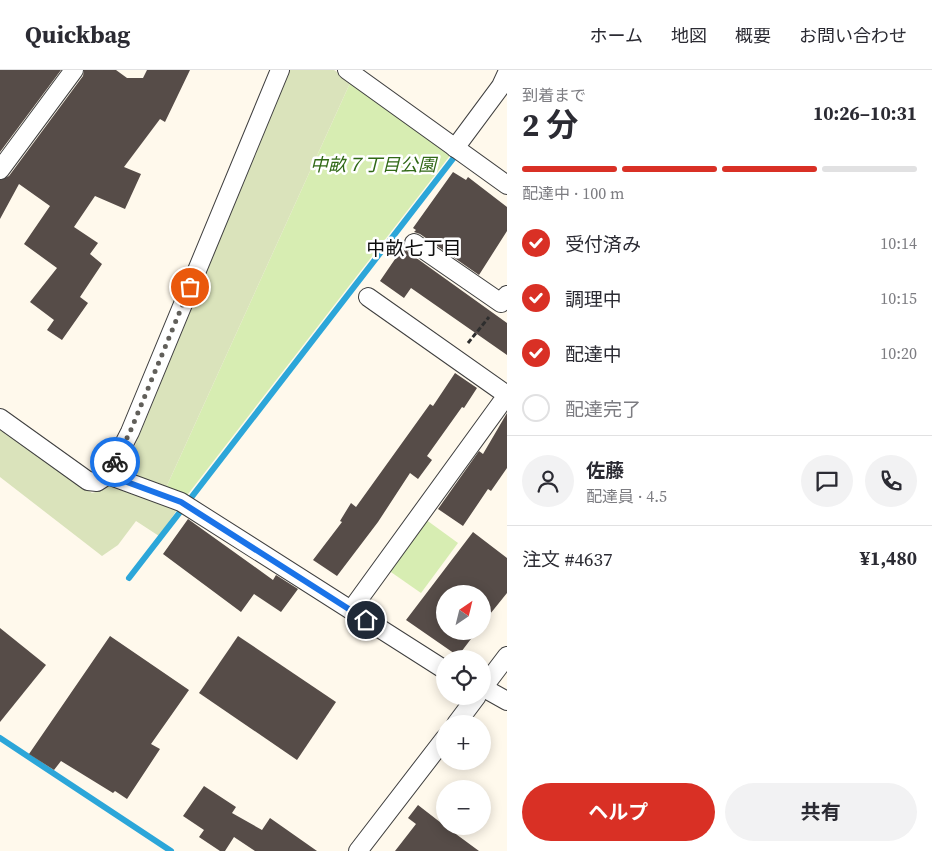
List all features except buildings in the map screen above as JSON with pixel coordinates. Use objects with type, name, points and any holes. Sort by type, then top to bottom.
[{"type":"street","points":[[0,170],[74,70]]},
{"type":"street","points":[[0,418],[88,481],[97,482],[108,475],[130,432],[280,70]]},
{"type":"street","points":[[347,70],[507,185]]},
{"type":"street","points":[[458,151],[501,86],[507,73]]},
{"type":"street","points":[[414,242],[504,299]]},
{"type":"street","points":[[351,610],[507,395],[368,296]]},
{"type":"street","points":[[108,475],[185,504],[436,664]]},
{"type":"street","points":[[491,677],[507,656]]},
{"type":"street","points":[[491,694],[507,701]]},
{"type":"street","points":[[358,851],[436,750]]},
{"type":"path","points":[[463,348],[504,299]]},
{"type":"green space","points":[[290,70],[334,70],[351,81],[165,490],[124,472]]},
{"type":"green space","name":"中畝７丁目公園","points":[[351,81],[452,153],[185,498],[165,490]]},
{"type":"green space","points":[[0,426],[92,493],[99,491],[107,482],[179,507],[159,536],[136,521],[118,545],[102,556],[0,477]]},
{"type":"green space","points":[[425,519],[458,543],[421,593],[388,570]]},
{"type":"waterway","points":[[129,578],[459,151]]},
{"type":"waterway","points":[[0,738],[171,851]]},
{"type":"way so far","points":[[115,462],[130,432],[190,287]]},
{"type":"district","name":"中畝七丁目","points":[[414,248]]},
{"type":"route","points":[[115,462],[108,475],[124,479],[181,502],[366,620]]}]
